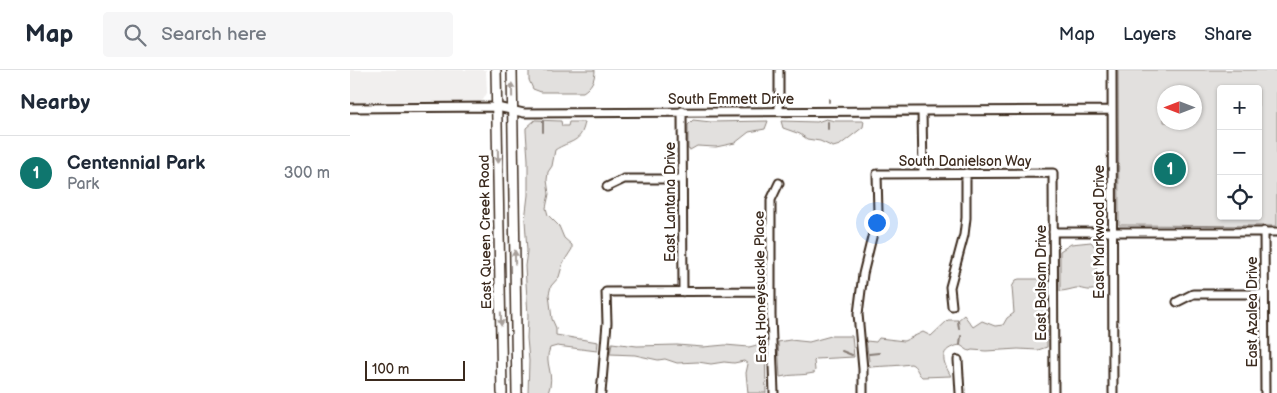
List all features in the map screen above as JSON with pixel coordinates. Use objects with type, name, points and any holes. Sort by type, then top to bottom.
[{"type":"main road","name":"East Queen Creek Road","points":[[496,70],[505,109],[517,393]]},
{"type":"main road","name":"East Queen Creek Road","points":[[502,393],[505,109],[512,70]]},
{"type":"street","points":[[779,70],[779,111]]},
{"type":"street","name":"East Markwood Drive","points":[[1112,70],[1111,232],[1113,393]]},
{"type":"street","name":"South Emmett Drive","points":[[350,108],[505,109],[524,113],[1112,110]]},
{"type":"street","name":"East Lantana Drive","points":[[682,111],[683,292]]},
{"type":"street","points":[[922,111],[923,173]]},
{"type":"street","points":[[952,306],[950,287],[964,235],[966,218],[966,173]]},
{"type":"street","name":"South Danielson Way","points":[[863,393],[863,369],[858,314],[863,274],[878,213],[877,174],[1053,173]]},
{"type":"street","name":"East Balsam Drive","points":[[1053,173],[1054,393]]},
{"type":"street","points":[[607,187],[624,179],[682,179]]},
{"type":"street","name":"East Honeysuckle Place","points":[[774,393],[770,200],[779,183]]},
{"type":"street","name":"East Azalea Drive","points":[[1264,231],[1265,393]]},
{"type":"street","points":[[1053,232],[1277,232]]},
{"type":"street","points":[[601,393],[607,323],[606,292],[771,291]]},
{"type":"street","points":[[1177,302],[1193,294],[1264,294]]},
{"type":"street","points":[[958,360],[960,393]]},
{"type":"shaded area","points":[[350,70],[486,70],[487,93],[483,100],[479,102],[350,103]]},
{"type":"shaded area","points":[[529,70],[595,70],[592,83],[583,92],[541,92],[533,89],[529,80]]},
{"type":"shaded area","points":[[1118,70],[1277,70],[1277,226],[1119,225]]},
{"type":"shaded area","points":[[826,119],[835,121],[864,121],[863,127],[840,145],[833,147],[820,141],[807,139],[800,134],[783,128],[781,121],[817,122]]},
{"type":"shaded area","points":[[535,120],[561,121],[562,126],[568,126],[569,122],[585,122],[578,138],[555,150],[552,166],[548,172],[549,194],[546,208],[548,215],[559,226],[564,238],[572,245],[572,249],[563,263],[559,277],[551,286],[549,294],[556,335],[598,342],[597,351],[557,346],[550,348],[548,359],[551,380],[548,393],[528,393],[528,316],[525,266],[527,251],[525,220],[528,195],[526,128]]},
{"type":"shaded area","points":[[693,120],[711,122],[768,121],[765,129],[749,132],[735,143],[716,147],[697,146],[690,150],[688,149],[688,125]]},
{"type":"shaded area","points":[[1091,242],[1098,250],[1096,266],[1099,286],[1093,290],[1076,288],[1060,291],[1060,251],[1071,244]]},
{"type":"shaded area","points":[[1046,279],[1047,318],[1044,323],[1047,328],[1047,347],[1038,350],[969,351],[960,345],[953,347],[948,349],[944,356],[944,361],[951,376],[922,377],[915,366],[911,364],[870,367],[866,341],[876,342],[879,338],[904,341],[923,332],[931,336],[948,320],[958,320],[964,315],[973,327],[982,321],[995,326],[1003,325],[1007,318],[1014,313],[1012,287],[1016,280]]},
{"type":"shaded area","points":[[831,336],[852,336],[854,357],[816,359],[814,361],[814,373],[780,377],[778,342],[790,340],[809,342]]},
{"type":"shaded area","points":[[612,343],[637,346],[677,345],[703,347],[725,345],[749,347],[765,343],[766,393],[748,393],[746,373],[748,364],[744,361],[711,364],[698,362],[677,363],[665,359],[658,360],[635,355],[610,354]]},
{"type":"waterway","points":[[543,121],[543,132]]},
{"type":"waterway","points":[[828,122],[828,129]]},
{"type":"waterway","points":[[958,321],[959,329]]},
{"type":"waterway","points":[[960,345],[961,336]]},
{"type":"waterway","points":[[842,351],[852,355]]},
{"type":"waterway","points":[[869,354],[879,353]]},
{"type":"place","name":"Centennial Park","points":[[1170,169]]}]
